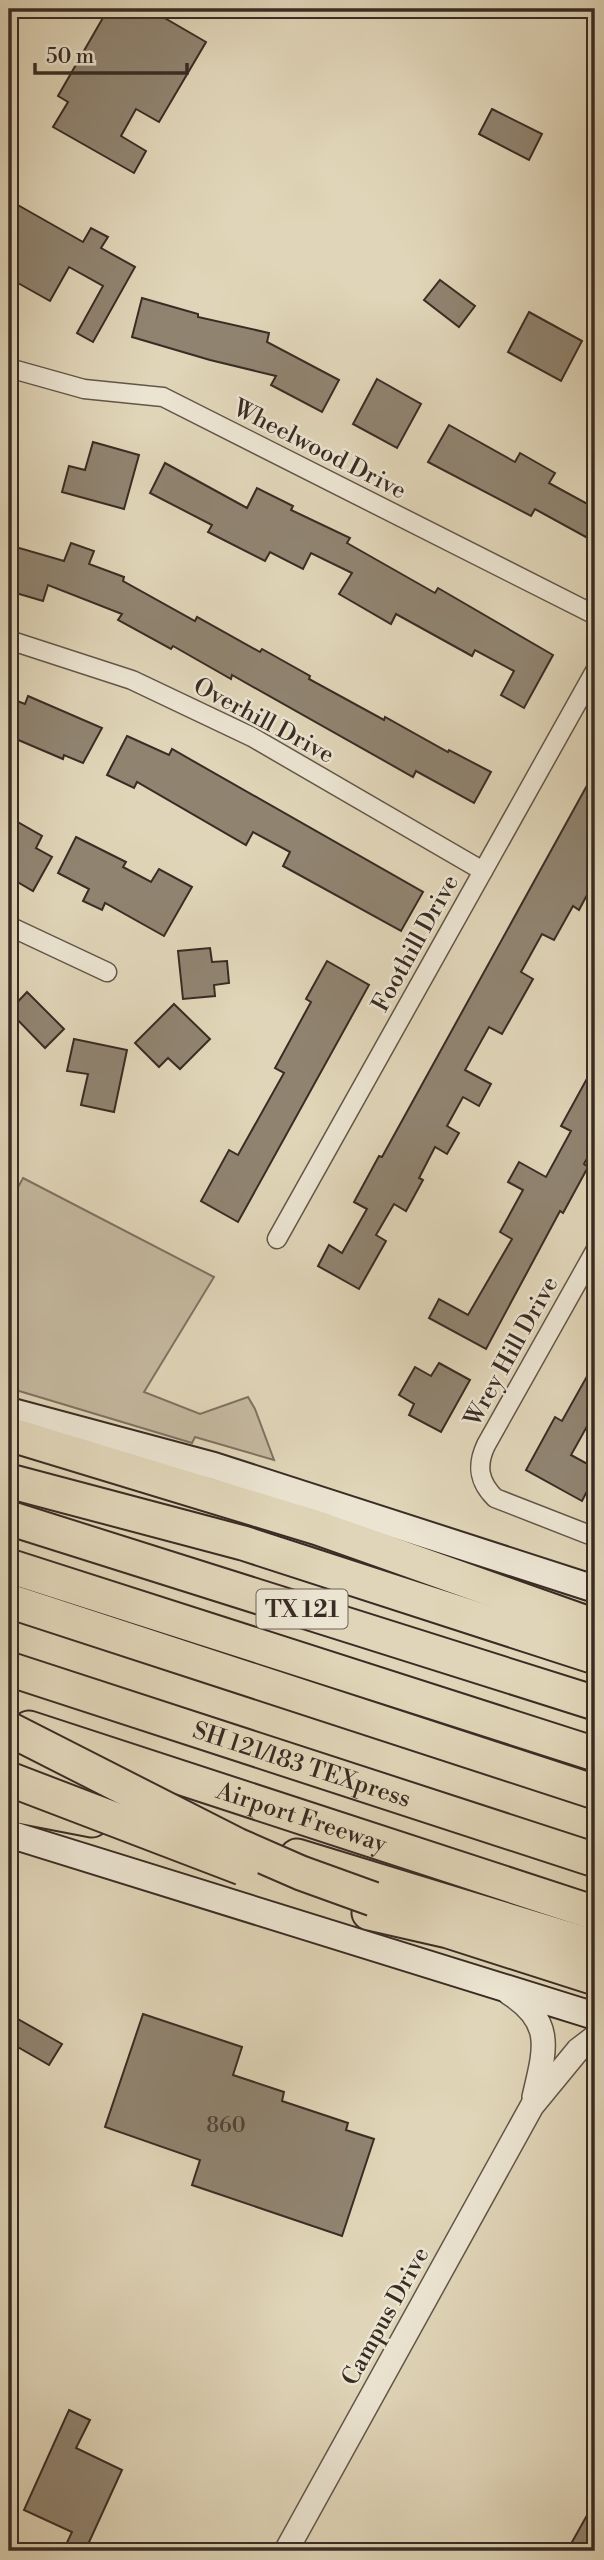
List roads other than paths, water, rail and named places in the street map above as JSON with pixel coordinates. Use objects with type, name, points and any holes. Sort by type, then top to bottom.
[{"type":"highway","points":[[9,1434],[318,1528],[595,1626]]},
{"type":"highway","points":[[9,1480],[243,1544],[595,1657]]},
{"type":"highway","name":"TX 121","points":[[9,1518],[595,1703]]},
{"type":"highway","points":[[9,1566],[595,1754]]},
{"type":"highway","points":[[9,1601],[595,1792]]},
{"type":"highway","name":"SH 121/183 TEXpress","points":[[9,1668],[595,1860]]},
{"type":"highway","name":"Airport Freeway","points":[[9,1722],[595,1913]]},
{"type":"highway","points":[[9,1729],[237,1845],[371,1906]]},
{"type":"highway","points":[[9,1779],[282,1883],[371,1906],[595,1978]]},
{"type":"highway","points":[[9,1804],[296,1856],[595,1947]]},
{"type":"main road","points":[[9,1411],[214,1466],[595,1589]]},
{"type":"main road","points":[[9,1834],[595,2016]]},
{"type":"street","name":"Wheelwood Drive","points":[[9,368],[84,389],[163,397],[595,615]]},
{"type":"street","name":"Overhill Drive","points":[[9,639],[132,680],[251,737],[483,871]]},
{"type":"street","name":"Foothill Drive","points":[[277,1240],[595,671]]},
{"type":"street","points":[[9,926],[107,972]]},
{"type":"street","name":"Wrey Hill Drive","points":[[595,1251],[481,1456],[479,1467],[481,1479],[495,1497],[595,1538]]},
{"type":"street","name":"Campus Drive","points":[[501,1987],[532,2009],[542,2027],[545,2045],[531,2106]]},
{"type":"street","name":"Campus Drive","points":[[286,2551],[531,2106],[578,2050],[595,2037]]}]
